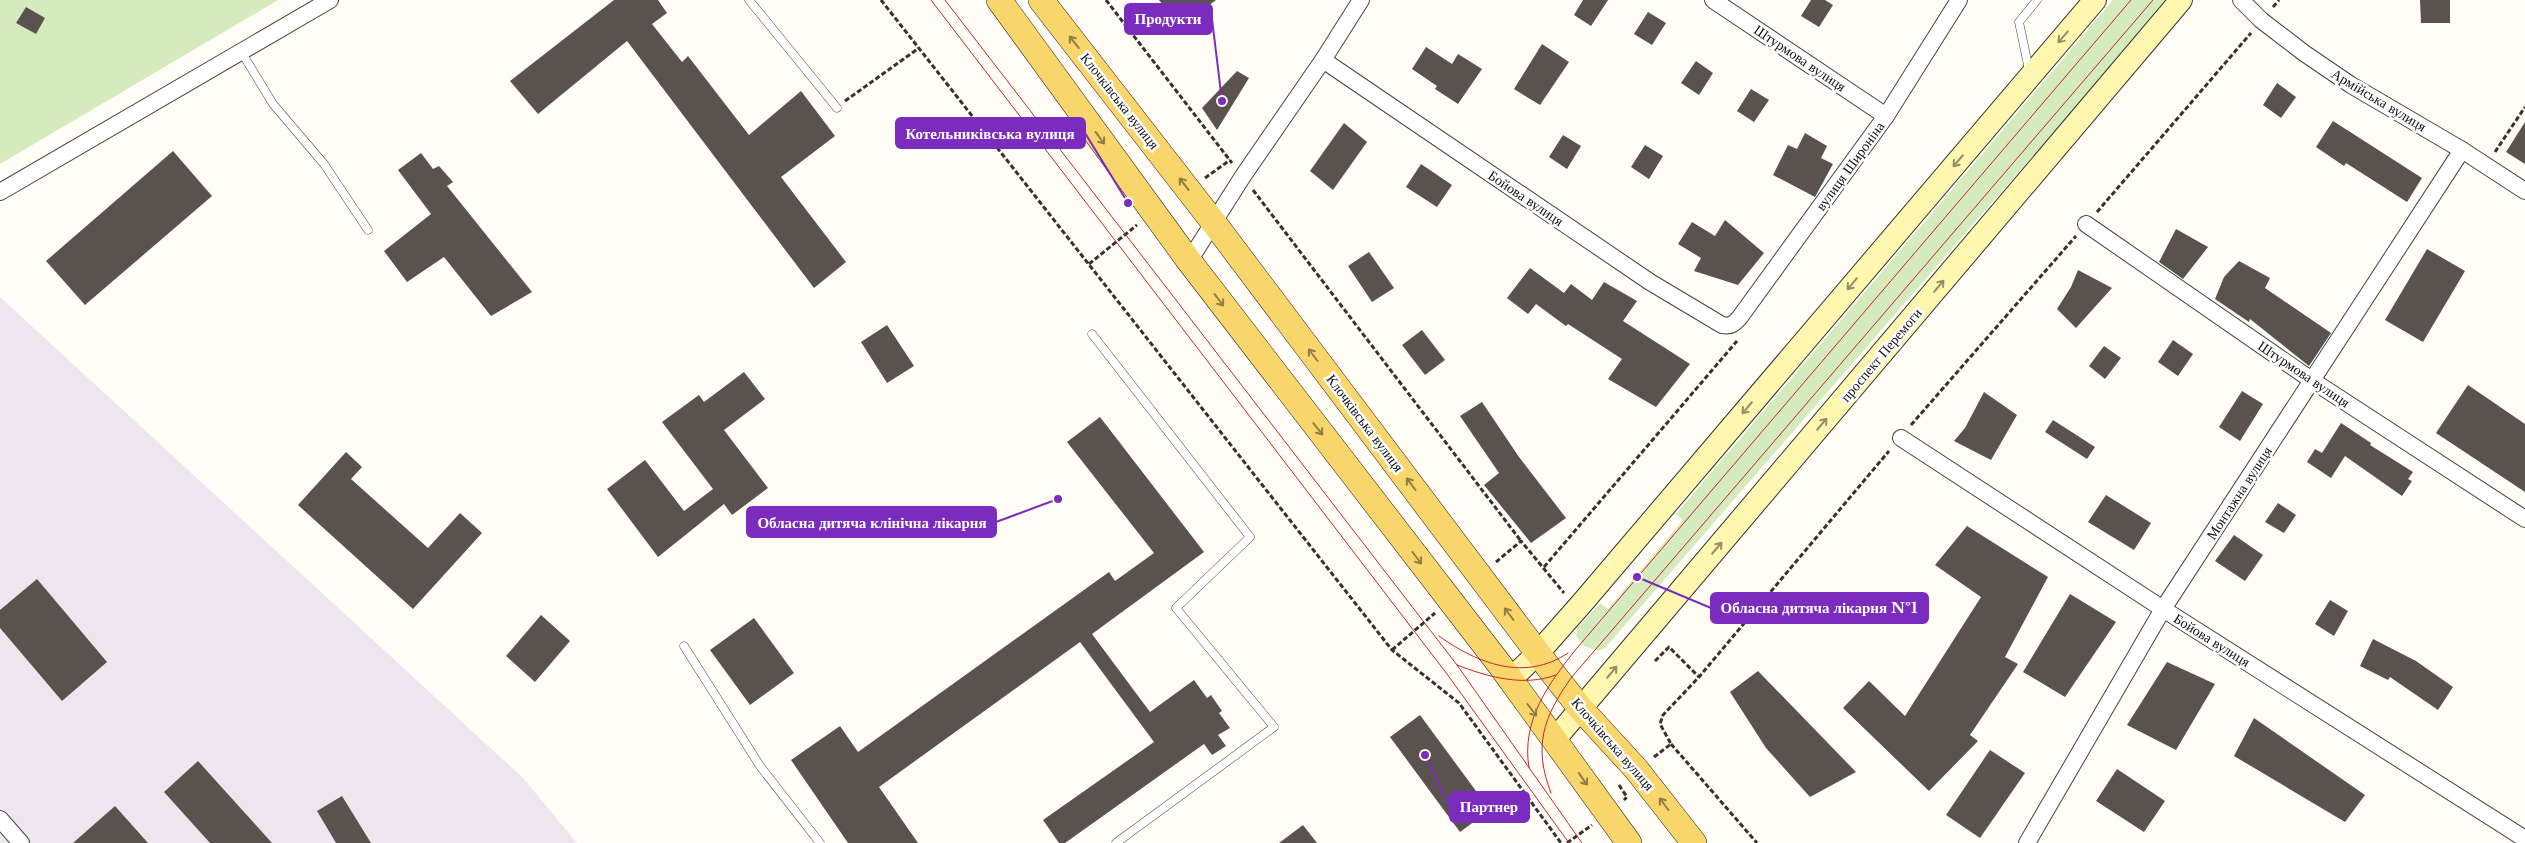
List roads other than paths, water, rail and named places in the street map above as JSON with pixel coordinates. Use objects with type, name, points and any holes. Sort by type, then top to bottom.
[{"type":"main road","points":[[998,0],[1189,261],[1555,739],[1629,843]]},
{"type":"main road","name":"Клочківська вулиця","points":[[1041,0],[1214,223],[1581,709],[1636,769],[1694,843]]},
{"type":"main road","points":[[1510,680],[1538,653],[2095,0]]},
{"type":"main road","name":"проспект Перемоги","points":[[1555,739],[2181,0]]},
{"type":"street","points":[[0,192],[242,53],[330,0]]},
{"type":"street","points":[[1189,261],[1243,176],[1323,60],[1361,0]]},
{"type":"street","name":"Штурмова вулиця","points":[[1713,0],[1886,116]]},
{"type":"street","name":"вулиця Широніна","points":[[1732,325],[1886,116],[1959,0]]},
{"type":"street","name":"Армійська вулиця","points":[[2241,0],[2261,20],[2351,85],[2462,150],[2525,191]]},
{"type":"street","name":"Бойова вулиця","points":[[1323,60],[1650,282],[1722,326],[1732,325]]},
{"type":"street","name":"Монтажна вулиця","points":[[2027,843],[2163,609],[2462,150]]},
{"type":"street","name":"Штурмова вулиця","points":[[2086,224],[2313,381],[2525,519]]},
{"type":"street","name":"Бойова вулиця","points":[[1901,438],[2163,609],[2525,838]]},
{"type":"street","points":[[0,819],[21,843]]},
{"type":"lane","points":[[749,0],[837,108]]},
{"type":"lane","points":[[2030,76],[2019,22],[2037,0]]},
{"type":"lane","points":[[242,53],[273,104],[324,164],[368,230]]},
{"type":"lane","points":[[1092,334],[1250,537],[1176,608],[1274,727],[1116,843]]},
{"type":"lane","points":[[684,646],[760,766],[820,843]]},
{"type":"tram line","points":[[931,0],[1447,674],[1569,843]]},
{"type":"tram line","points":[[945,0],[1457,665],[1582,843]]},
{"type":"tram line","points":[[1529,768],[1529,734],[1533,718],[1547,689],[1577,648],[2131,0]]},
{"type":"tram line","points":[[1551,793],[1543,761],[1544,733],[1554,706],[1571,678],[2153,0]]},
{"type":"tram line","points":[[1439,636],[1470,655],[1502,666],[1535,667],[1552,662],[1568,653]]},
{"type":"tram line","points":[[1457,665],[1506,679],[1544,679],[1556,675]]},
{"type":"place","name":"Продукти","points":[[1222,101]]},
{"type":"place","name":"Котельниківська вулиця","points":[[1128,203]]},
{"type":"place","name":"Обласна дитяча клінічна лікарня","points":[[1058,499]]},
{"type":"place","name":"Обласна дитяча лікарня №1","points":[[1637,577]]},
{"type":"place","name":"Партнер","points":[[1425,755]]}]
